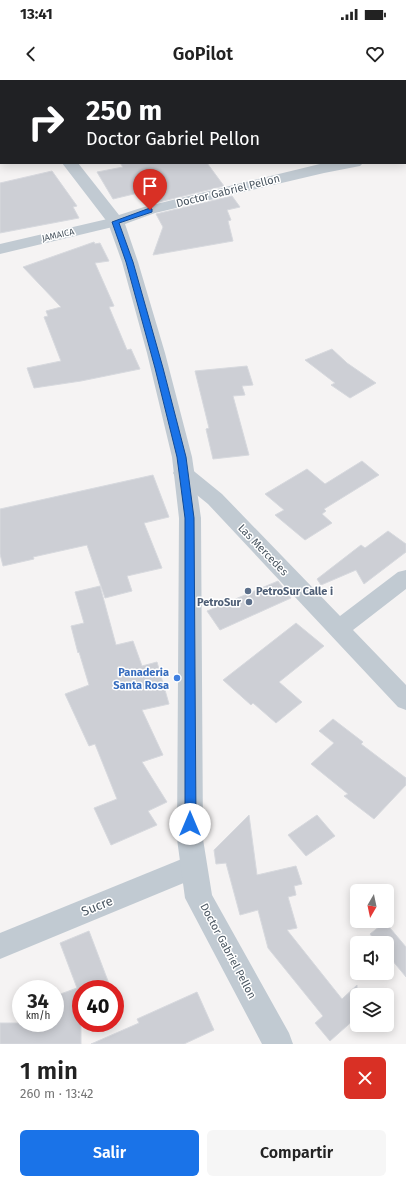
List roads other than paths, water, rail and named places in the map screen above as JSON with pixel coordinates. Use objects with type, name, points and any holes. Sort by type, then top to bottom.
[{"type":"street","points":[[71,164],[116,222]]},
{"type":"street","name":"Doctor Gabriel Pellon","points":[[278,1044],[199,898],[190,839],[190,518],[182,457],[156,353],[130,262],[116,222],[150,210],[324,168],[348,164]]},
{"type":"street","name":"JAMAICA","points":[[0,248],[116,222]]},
{"type":"street","name":"Las Mercedes","points":[[183,473],[214,499],[339,628],[406,700]]},
{"type":"street","points":[[339,628],[406,578]]},
{"type":"street","name":"Sucre","points":[[0,946],[194,866]]},
{"type":"place","name":"PetroSur Calle i","points":[[248,591]]},
{"type":"place","name":"PetroSur","points":[[249,602]]},
{"type":"place","name":"Panaderia Santa Rosa","points":[[177,678]]}]
